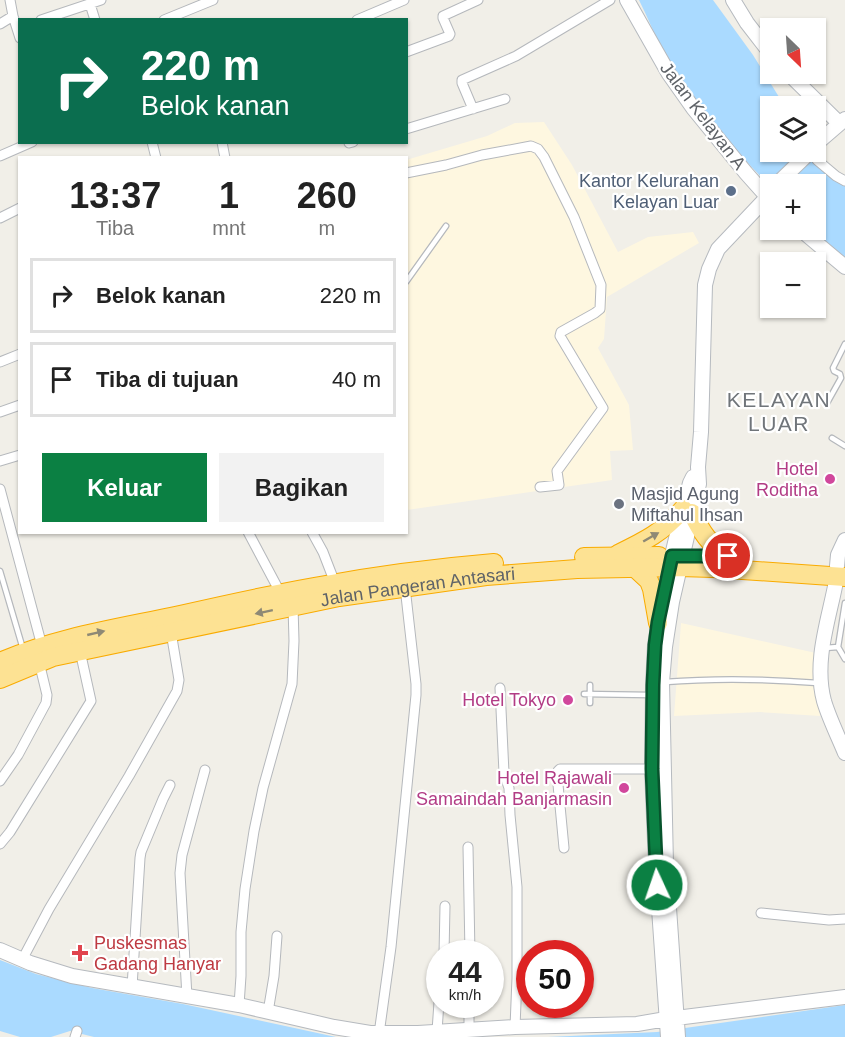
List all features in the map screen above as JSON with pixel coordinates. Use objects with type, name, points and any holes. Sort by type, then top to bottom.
[{"type":"highway","points":[[614,556],[659,532],[688,511],[708,540],[717,550],[728,556]]},
{"type":"highway","name":"Jalan Pangeran Antasari","points":[[0,662],[118,628],[238,610],[287,600],[335,584],[455,567],[552,558],[614,556],[713,568],[841,572]]},
{"type":"highway","name":"Jalan Pangeran Antasari","points":[[287,600],[339,597],[486,576],[577,568],[634,568],[728,556],[841,572]]},
{"type":"highway","points":[[634,568],[650,581],[658,622]]},
{"type":"highway","name":"Jalan Pangeran Antasari","points":[[0,679],[35,653],[52,657],[171,632],[238,610]]},
{"type":"street","points":[[10,0],[18,27]]},
{"type":"street","points":[[47,18],[101,0]]},
{"type":"street","points":[[169,18],[213,0]]},
{"type":"street","points":[[362,18],[404,0]]},
{"type":"street","points":[[408,51],[449,36],[443,16],[478,0]]},
{"type":"street","points":[[473,109],[462,80],[516,56],[610,0]]},
{"type":"street","name":"Jalan Kelayan A","points":[[627,0],[669,74],[693,108],[760,178]]},
{"type":"street","points":[[733,0],[760,40]]},
{"type":"street","points":[[90,4],[94,18]]},
{"type":"street","points":[[0,24],[13,16]]},
{"type":"street","points":[[800,84],[843,124],[826,137]]},
{"type":"street","points":[[408,128],[505,99]]},
{"type":"street","points":[[0,156],[27,144]]},
{"type":"street","points":[[408,174],[482,155],[531,146],[538,148],[544,157],[574,217],[601,285],[600,309],[561,332],[560,336],[603,408],[557,471],[559,485],[540,487]]},
{"type":"street","points":[[790,174],[801,162]]},
{"type":"street","points":[[820,162],[845,181]]},
{"type":"street","points":[[660,805],[652,769],[655,645],[658,622],[688,511],[699,484],[705,285],[709,268],[718,249],[760,205]]},
{"type":"street","points":[[0,218],[18,209]]},
{"type":"street","points":[[813,240],[845,267]]},
{"type":"street","points":[[0,362],[18,355]]},
{"type":"street","points":[[0,412],[18,406]]},
{"type":"street","points":[[0,461],[18,456]]},
{"type":"street","points":[[0,489],[9,521],[35,653],[47,695],[46,703],[18,756],[0,781]]},
{"type":"street","points":[[9,521],[18,519]]},
{"type":"street","points":[[239,1005],[245,889],[263,788],[292,684],[294,641],[287,600],[249,534]]},
{"type":"street","points":[[313,534],[323,552],[335,584]]},
{"type":"street","points":[[845,540],[838,555],[841,572],[822,649],[821,683],[825,702],[845,753]]},
{"type":"street","points":[[668,1037],[671,1020],[662,885],[660,805],[662,682],[676,562]]},
{"type":"street","points":[[379,1034],[391,947],[416,694],[405,587]]},
{"type":"street","points":[[22,960],[49,909],[177,691],[179,680],[171,632]]},
{"type":"street","points":[[0,844],[10,832],[91,701],[80,651]]},
{"type":"street","points":[[500,688],[504,773],[509,788],[517,887],[518,978],[515,1028]]},
{"type":"street","points":[[564,848],[557,774],[560,769],[652,769]]},
{"type":"street","points":[[188,997],[180,873],[182,855],[205,770]]},
{"type":"street","points":[[132,987],[140,858],[170,785]]},
{"type":"street","points":[[468,846],[470,940]]},
{"type":"street","points":[[444,940],[445,906]]},
{"type":"street","points":[[761,913],[829,920],[845,919]]},
{"type":"street","points":[[268,1012],[277,936]]},
{"type":"street","points":[[0,950],[22,960],[72,976],[239,1005],[334,1028],[379,1034],[418,1035],[437,1031],[626,1024],[845,997]]},
{"type":"street","points":[[437,1031],[438,1018]]},
{"type":"street","points":[[469,1018],[469,1030]]},
{"type":"street","points":[[671,1020],[678,1037]]},
{"type":"lane","points":[[408,279],[446,226]]},
{"type":"lane","points":[[827,403],[841,378],[841,375],[833,368],[845,344]]},
{"type":"lane","points":[[832,438],[845,447]]},
{"type":"lane","points":[[0,572],[35,653]]},
{"type":"lane","points":[[845,603],[838,647],[845,659],[845,668]]},
{"type":"lane","points":[[822,649],[838,647]]},
{"type":"lane","points":[[662,682],[769,679],[821,683]]},
{"type":"lane","points":[[590,685],[587,694],[590,703]]},
{"type":"lane","points":[[587,694],[653,695]]},
{"type":"shaded area","points":[[544,122],[572,165],[618,252],[648,237],[693,232],[699,243],[607,297],[604,339],[598,348],[629,405],[633,450],[610,451],[612,480],[408,510],[408,159],[487,136],[515,123]]},
{"type":"shaded area","points":[[681,623],[816,653],[820,716],[760,712],[674,716]]},
{"type":"water","points":[[639,0],[713,0],[760,66],[760,84],[771,84],[778,96],[760,96],[760,162],[813,162],[827,174],[845,184],[845,257],[820,240],[826,240],[826,174],[760,175],[712,122],[686,87],[657,38]]},
{"type":"water","points":[[0,960],[36,974],[92,988],[183,1004],[336,1037],[94,1037],[70,1031],[51,1037],[20,1037],[0,1031]]},
{"type":"water","points":[[845,1005],[845,1037],[548,1037],[657,1032]]},
{"type":"place","name":"Kantor Kelurahan Kelayan Luar","points":[[731,191]]},
{"type":"place","name":"Hotel Roditha","points":[[830,479]]},
{"type":"place","name":"Masjid Agung Miftahul Ihsan","points":[[619,504]]},
{"type":"place","name":"Hotel Tokyo","points":[[568,700]]},
{"type":"place","name":"Hotel Rajawali Samaindah Banjarmasin","points":[[624,788]]},
{"type":"place","name":"Puskesmas Gadang Hanyar","points":[[80,953]]},
{"type":"district","name":"KELAYAN LUAR","points":[[779,411]]},
{"type":"route","points":[[657,885],[652,769],[653,685],[655,645],[664,589],[672,556],[728,556]]}]
